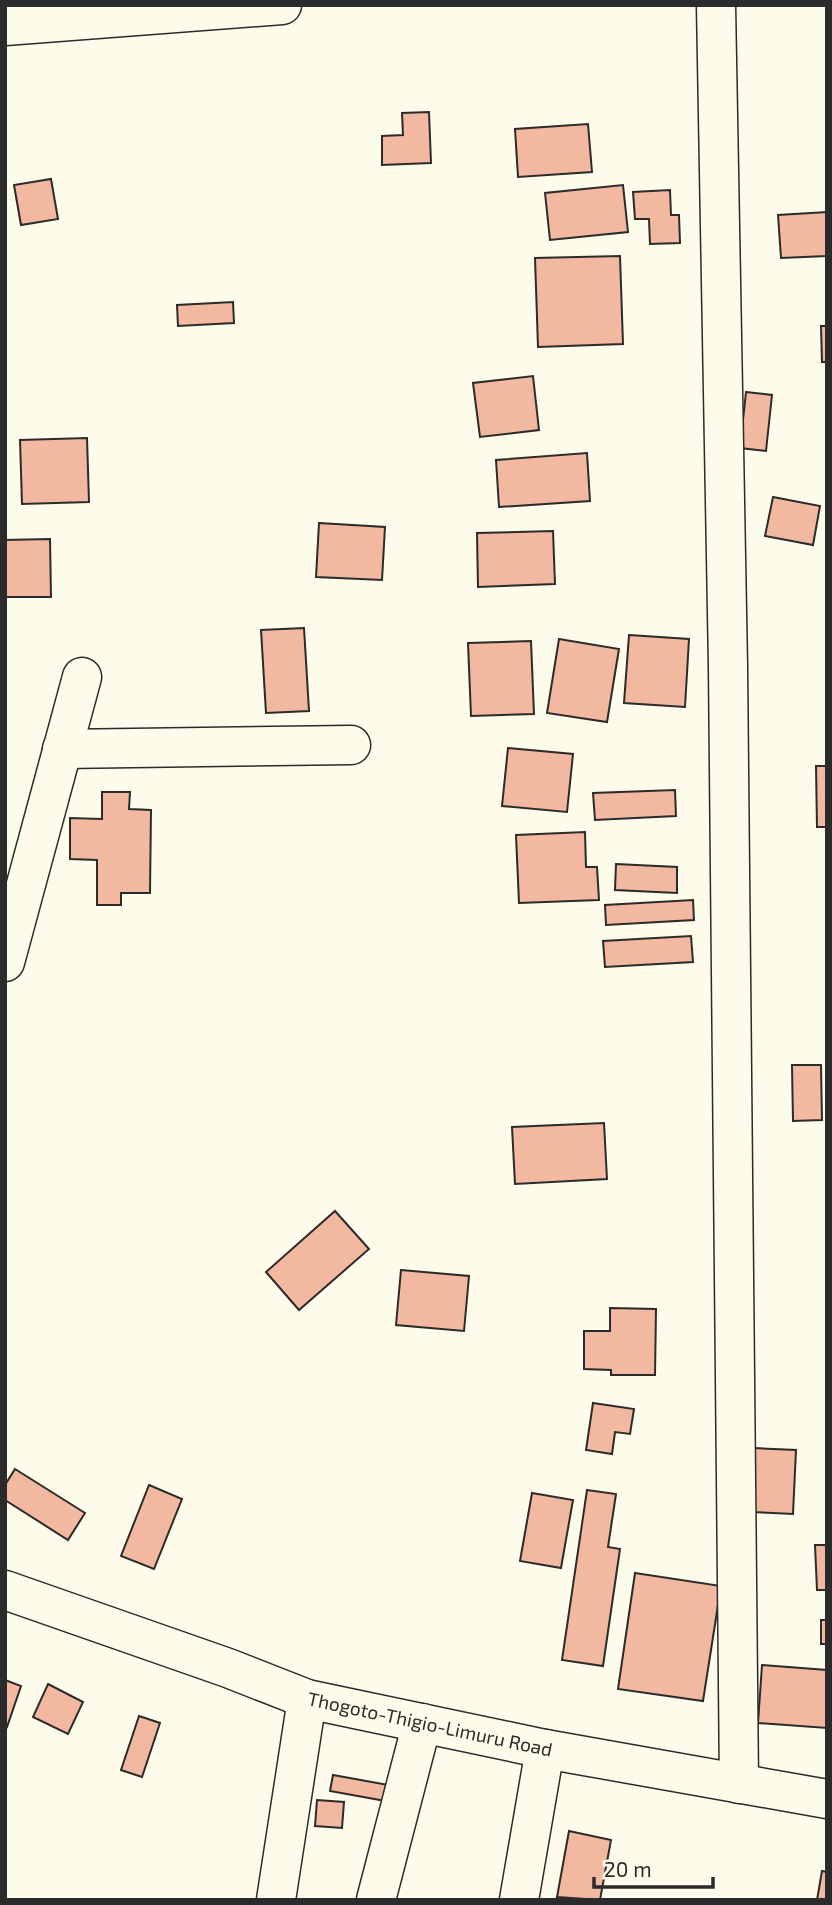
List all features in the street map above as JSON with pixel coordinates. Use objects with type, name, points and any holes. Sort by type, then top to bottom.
[{"type":"main road","points":[[5,26],[282,5]]},
{"type":"main road","points":[[716,5],[727,653],[739,1784]]},
{"type":"main road","points":[[5,962],[82,677]]},
{"type":"main road","points":[[62,749],[351,745]]},
{"type":"main road","name":"Thogoto-Thigio-Limuru Road","points":[[5,1590],[228,1668],[307,1699],[545,1749],[827,1799]]},
{"type":"main road","points":[[276,1900],[307,1699]]},
{"type":"main road","points":[[376,1900],[422,1723]]},
{"type":"main road","points":[[519,1900],[545,1749]]},
{"type":"building","points":[[429,112],[431,163],[382,165],[382,136],[403,135],[402,113]]},
{"type":"building","points":[[588,124],[592,172],[518,177],[515,129]]},
{"type":"building","points":[[51,179],[58,219],[21,225],[14,185]]},
{"type":"building","points":[[623,185],[628,232],[550,240],[545,193]]},
{"type":"building","points":[[670,190],[671,215],[679,215],[680,243],[650,244],[649,219],[635,219],[633,192]]},
{"type":"building","points":[[827,212],[827,256],[781,258],[778,215]]},
{"type":"building","points":[[620,256],[623,344],[538,347],[535,258]]},
{"type":"building","points":[[233,302],[234,323],[178,326],[177,305]]},
{"type":"building","points":[[821,326],[827,326],[827,362],[822,362]]},
{"type":"building","points":[[533,376],[539,430],[480,437],[473,383]]},
{"type":"building","points":[[746,392],[772,395],[766,451],[740,448]]},
{"type":"building","points":[[87,438],[89,502],[22,504],[20,440]]},
{"type":"building","points":[[587,453],[590,501],[499,507],[496,460]]},
{"type":"building","points":[[773,497],[820,506],[813,545],[765,536]]},
{"type":"building","points":[[319,523],[385,527],[382,580],[316,577]]},
{"type":"building","points":[[553,531],[555,584],[478,587],[477,533]]},
{"type":"building","points":[[50,539],[51,597],[5,597],[5,540]]},
{"type":"building","points":[[304,628],[309,711],[266,713],[261,630]]},
{"type":"building","points":[[629,635],[689,639],[685,707],[624,703]]},
{"type":"building","points":[[559,639],[619,649],[607,722],[547,713]]},
{"type":"building","points":[[531,641],[534,714],[471,716],[468,643]]},
{"type":"building","points":[[508,748],[573,754],[567,812],[502,806]]},
{"type":"building","points":[[816,766],[827,766],[827,827],[817,827]]},
{"type":"building","points":[[675,790],[676,816],[595,820],[593,793]]},
{"type":"building","points":[[102,792],[130,792],[129,809],[151,810],[150,893],[121,893],[121,905],[97,905],[97,860],[70,859],[70,818],[102,819]]},
{"type":"building","points":[[585,832],[586,867],[597,867],[599,900],[519,903],[516,835]]},
{"type":"building","points":[[616,864],[677,867],[677,893],[615,890]]},
{"type":"building","points":[[693,900],[694,920],[606,925],[605,905]]},
{"type":"building","points":[[691,936],[693,962],[605,967],[603,941]]},
{"type":"building","points":[[792,1065],[821,1065],[822,1120],[793,1121]]},
{"type":"building","points":[[604,1123],[607,1179],[515,1184],[512,1127]]},
{"type":"building","points":[[335,1211],[369,1249],[299,1310],[266,1272]]},
{"type":"building","points":[[401,1270],[469,1276],[464,1331],[396,1325]]},
{"type":"building","points":[[610,1308],[656,1309],[655,1375],[611,1375],[611,1370],[584,1369],[584,1331],[610,1331]]},
{"type":"building","points":[[593,1403],[634,1409],[630,1434],[615,1432],[612,1454],[586,1450]]},
{"type":"building","points":[[754,1448],[796,1450],[793,1514],[751,1512]]},
{"type":"building","points":[[15,1469],[85,1513],[68,1540],[5,1500],[5,1485]]},
{"type":"building","points":[[149,1485],[182,1499],[154,1569],[121,1556]]},
{"type":"building","points":[[587,1490],[616,1494],[608,1547],[620,1549],[603,1666],[562,1660]]},
{"type":"building","points":[[532,1493],[573,1500],[561,1568],[520,1561]]},
{"type":"building","points":[[815,1545],[827,1545],[827,1590],[817,1590]]},
{"type":"building","points":[[635,1573],[721,1586],[703,1701],[618,1689]]},
{"type":"building","points":[[821,1620],[827,1620],[827,1644],[821,1644]]},
{"type":"building","points":[[762,1665],[827,1670],[827,1728],[758,1723]]},
{"type":"building","points":[[5,1680],[21,1686],[7,1727],[5,1726]]},
{"type":"building","points":[[48,1684],[83,1702],[68,1734],[33,1717]]},
{"type":"building","points":[[139,1716],[160,1723],[142,1777],[121,1770]]},
{"type":"building","points":[[333,1775],[394,1786],[391,1802],[330,1791]]},
{"type":"building","points":[[317,1800],[344,1802],[342,1828],[315,1826]]},
{"type":"building","points":[[569,1831],[611,1840],[600,1900],[557,1897]]},
{"type":"building","points":[[822,1871],[827,1872],[827,1900],[817,1900]]}]
